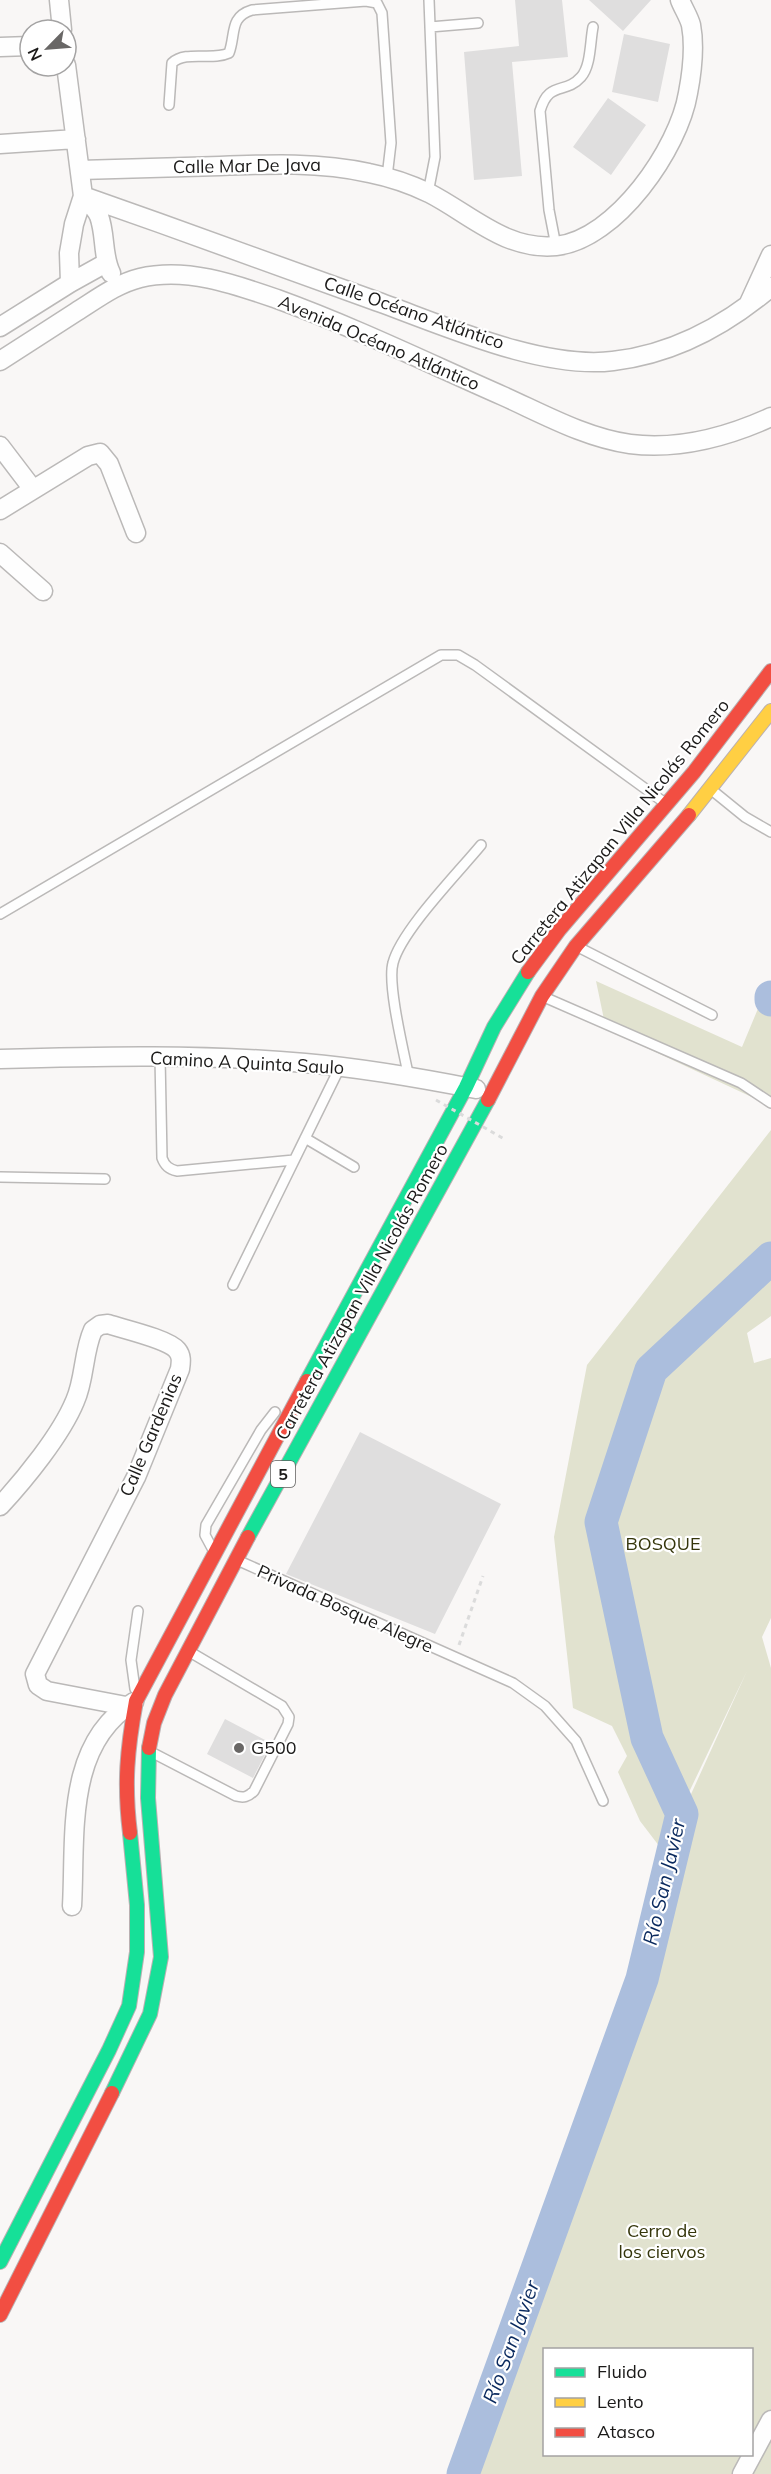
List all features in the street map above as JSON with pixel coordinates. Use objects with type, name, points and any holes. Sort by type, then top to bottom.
[{"type":"main road","name":"Carretera Atizapan Villa Nicolás Romero","points":[[0,2315],[150,2014],[161,1957],[148,1798],[148,1751],[154,1723],[187,1650],[492,1092],[505,1035],[523,979],[559,930],[667,805],[771,671]]},
{"type":"main road","name":"Carretera Atizapan Villa Nicolás Romero","points":[[0,2262],[109,2050],[129,2006],[137,1952],[137,1905],[126,1800],[131,1704],[466,1087],[505,1035],[542,996],[576,946],[711,789],[771,711]]},
{"type":"street","points":[[59,0],[61,18]]},
{"type":"street","name":"Calle Mar De Java","points":[[80,170],[280,164],[332,165],[387,177],[428,193],[512,241],[534,246],[556,246],[572,242],[610,220],[629,201],[653,171],[680,122],[688,94],[692,58],[690,24],[680,0]]},
{"type":"street","points":[[0,47],[18,46]]},
{"type":"street","points":[[68,78],[83,196],[74,224],[69,254],[70,283]]},
{"type":"street","points":[[0,144],[76,139]]},
{"type":"street","points":[[83,196],[98,213],[103,231],[106,263],[118,285]]},
{"type":"street","name":"Calle Océano Atlántico","points":[[83,196],[492,342],[570,361],[612,362],[650,355],[687,342],[747,308],[771,287]]},
{"type":"street","points":[[747,308],[771,255]]},
{"type":"street","points":[[0,327],[106,263]]},
{"type":"street","name":"Avenida Océano Atlántico","points":[[0,362],[118,285],[168,273],[241,286],[390,344],[560,422],[629,444],[665,445],[710,440],[750,427],[771,417]]},
{"type":"street","points":[[0,446],[32,488]]},
{"type":"street","points":[[0,510],[32,488],[88,456],[100,453],[109,464],[136,533]]},
{"type":"street","points":[[0,553],[43,591]]},
{"type":"street","name":"Camino A Quinta Saulo","points":[[0,1059],[160,1057],[304,1063],[409,1077],[492,1092]]},
{"type":"street","name":"Calle Gardenias","points":[[0,1506],[23,1480],[64,1422],[75,1401],[93,1330],[100,1325],[108,1324],[177,1349],[181,1359],[180,1369],[140,1466],[114,1523],[34,1674],[38,1685],[47,1691],[131,1704]]},
{"type":"street","points":[[72,1906],[78,1789],[87,1756],[105,1729],[131,1704]]},
{"type":"street","points":[[753,2454],[771,2420]]},
{"type":"street","points":[[742,2474],[752,2456]]},
{"type":"lane","points":[[169,105],[172,63],[177,58],[220,57],[229,53],[236,20],[243,13],[252,10],[366,0],[377,3],[382,13],[391,143],[387,177]]},
{"type":"lane","points":[[428,193],[435,157],[429,0]]},
{"type":"lane","points":[[430,27],[478,23]]},
{"type":"lane","points":[[556,246],[549,210],[540,111],[544,98],[553,91],[574,83],[582,76],[593,27]]},
{"type":"lane","points":[[0,915],[441,654],[458,655],[475,665],[667,805]]},
{"type":"lane","points":[[711,789],[745,818],[771,832]]},
{"type":"lane","points":[[409,1077],[393,989],[392,965],[402,940],[481,845]]},
{"type":"lane","points":[[576,946],[712,1015]]},
{"type":"lane","points":[[542,996],[741,1083],[771,1103]]},
{"type":"lane","points":[[160,1057],[162,1158],[170,1170],[294,1160]]},
{"type":"lane","points":[[233,1285],[339,1068]]},
{"type":"lane","points":[[305,1138],[354,1167]]},
{"type":"lane","points":[[0,1177],[105,1179]]},
{"type":"lane","points":[[289,1394],[330,1341]]},
{"type":"lane","points":[[215,1550],[208,1545],[205,1535],[206,1525],[261,1430],[282,1403]]},
{"type":"lane","name":"Privada Bosque Alegre","points":[[215,1550],[513,1683],[545,1706],[576,1741],[603,1801]]},
{"type":"lane","points":[[131,1704],[131,1660],[138,1611]]},
{"type":"lane","points":[[148,1751],[243,1798],[250,1796],[254,1791],[288,1724],[289,1717],[282,1706],[187,1650]]},
{"type":"path","points":[[436,1100],[506,1140]]},
{"type":"path","name":"Privada Bosque Alegre","points":[[454,1658],[483,1576]]},
{"type":"green space","points":[[596,981],[742,1047],[762,999],[771,1011],[771,1106],[606,1029]]},
{"type":"green space","points":[[771,1130],[771,1316],[747,1333],[754,1363],[771,1358],[771,1618],[762,1637],[771,1668],[771,2474],[463,2474],[642,1979],[682,1814],[747,1671],[680,1811],[666,1855],[640,1821],[618,1772],[627,1756],[612,1726],[573,1708],[554,1537],[587,1365]]},
{"type":"building","points":[[515,0],[562,0],[568,57],[512,62],[522,176],[474,180],[464,52],[519,46]]},
{"type":"building","points":[[589,0],[651,0],[623,31]]},
{"type":"building","points":[[624,34],[670,44],[658,102],[612,92]]},
{"type":"building","points":[[608,98],[646,125],[611,175],[573,147]]},
{"type":"building","points":[[360,1432],[501,1504],[435,1634],[286,1574]]},
{"type":"building","name":"G500","points":[[225,1719],[271,1743],[253,1778],[207,1754]]},
{"type":"waterway","name":"Río San Javier","points":[[463,2474],[642,1979],[682,1814],[647,1738],[601,1522],[651,1370],[771,1258]]},
{"type":"traffic: fast","points":[[307,1381],[466,1087],[494,1027],[528,972]]},
{"type":"traffic: fast","points":[[248,1537],[488,1100]]},
{"type":"traffic: fast","points":[[112,2093],[150,2014],[161,1957],[148,1798],[149,1748]]},
{"type":"traffic: fast","points":[[0,2262],[109,2050],[129,2006],[137,1952],[137,1905],[130,1833]]},
{"type":"traffic: slow","points":[[689,815],[771,711]]},
{"type":"traffic: jam","points":[[528,972],[559,930],[694,772],[771,671]]},
{"type":"traffic: jam","points":[[488,1100],[542,996],[576,946],[689,815]]},
{"type":"traffic: jam","points":[[130,1833],[127,1767],[136,1701],[307,1381]]},
{"type":"traffic: jam","points":[[149,1748],[154,1723],[165,1695],[248,1537]]},
{"type":"traffic: jam","points":[[0,2315],[112,2093]]},
{"type":"place","name":"G500","points":[[239,1748]]},
{"type":"park label","name":"BOSQUE","points":[[663,1544]]},
{"type":"park label","name":"Cerro de los ciervos","points":[[662,2241]]}]
